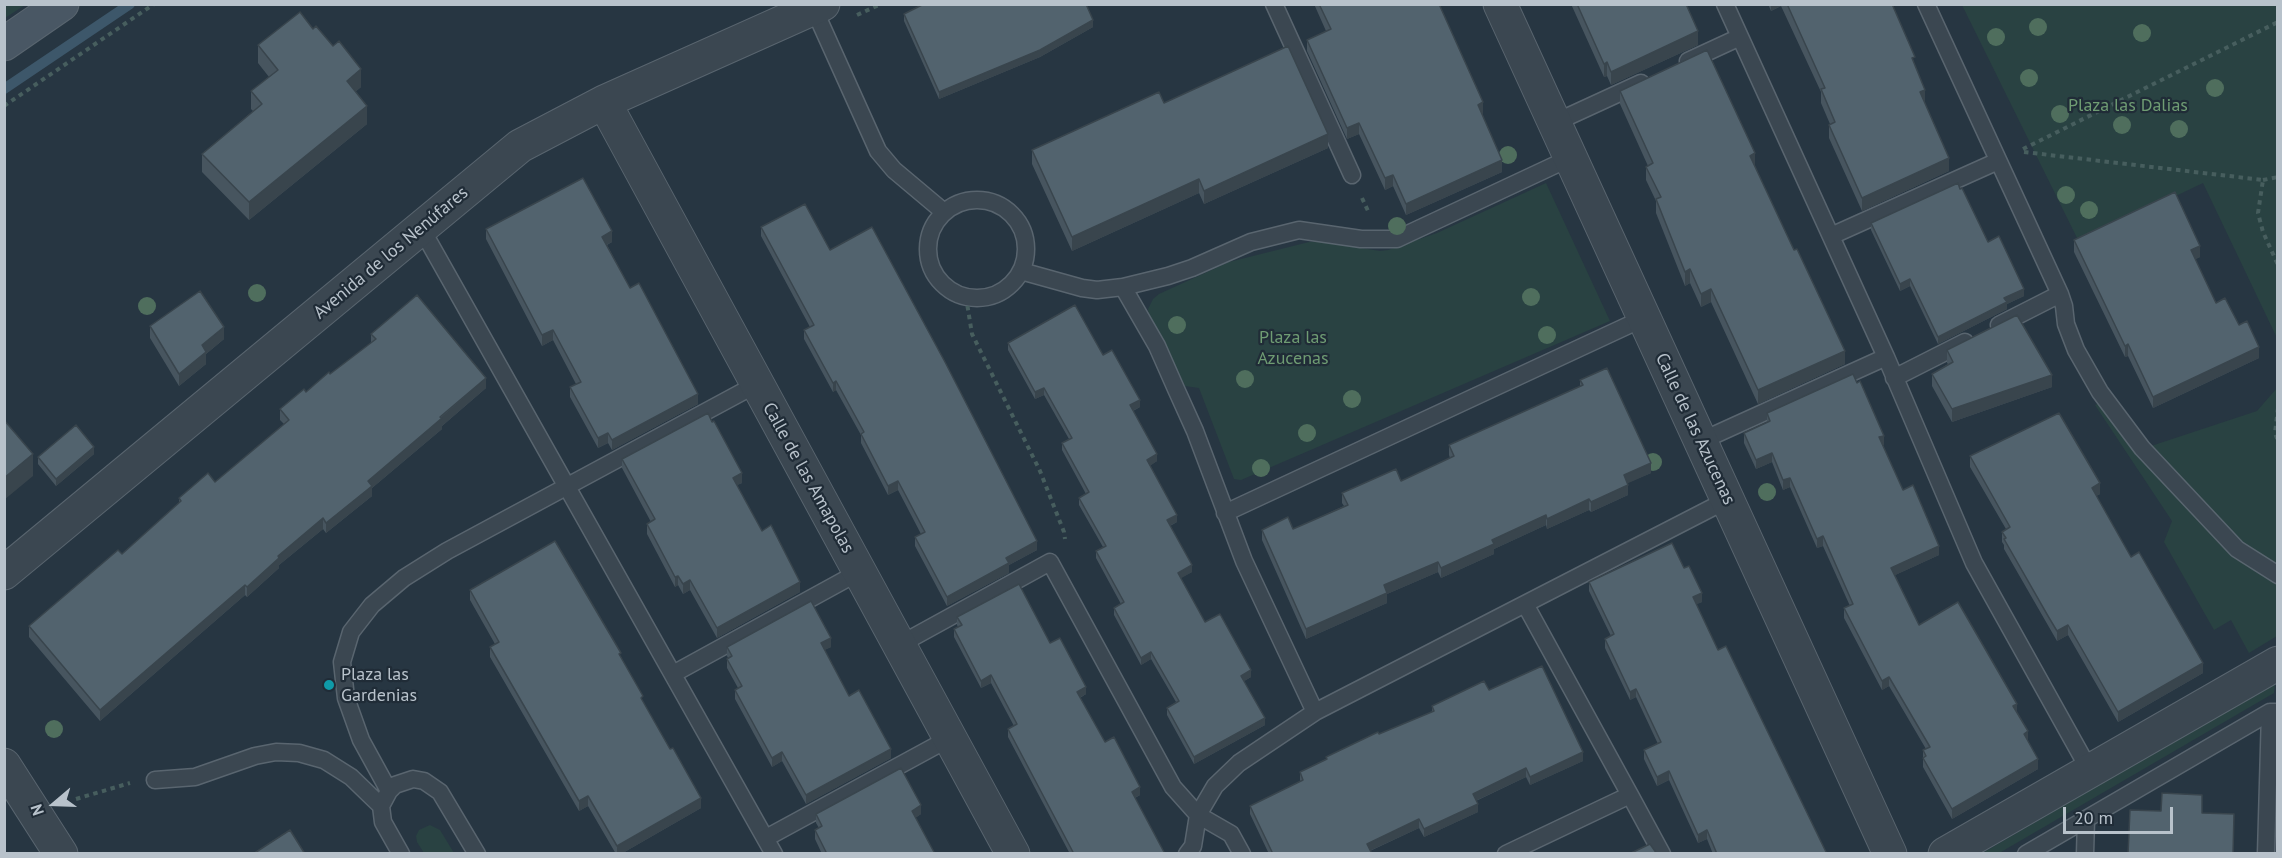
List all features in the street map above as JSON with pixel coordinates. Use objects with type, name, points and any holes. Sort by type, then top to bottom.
[{"type":"main road","points":[[4,44],[62,4]]},
{"type":"street","name":"Calle de las Azucenas","points":[[1500,4],[1890,854]]},
{"type":"street","name":"Avenida de los Nenúfares","points":[[4,573],[520,146],[604,102],[829,10]]},
{"type":"street","name":"Calle de las Amapolas","points":[[604,102],[1013,854]]},
{"type":"street","points":[[1946,854],[2277,663]]},
{"type":"street","points":[[4,765],[61,854]]},
{"type":"lane","points":[[1274,4],[1352,176]]},
{"type":"lane","points":[[1725,4],[1886,357],[1974,563],[2090,771]]},
{"type":"lane","points":[[1926,4],[2060,294],[2066,324],[2076,350],[2100,392],[2142,448],[2237,549],[2277,575]]},
{"type":"lane","points":[[829,10],[878,151],[894,170],[944,212]]},
{"type":"lane","points":[[1675,67],[1740,37]]},
{"type":"lane","points":[[1554,123],[1653,77]]},
{"type":"lane","points":[[1021,271],[1097,290],[1123,287],[1168,276],[1251,242],[1299,230],[1380,240],[1397,239],[1570,158]]},
{"type":"lane","points":[[1831,237],[1998,160]]},
{"type":"lane","points":[[980,199],[998,205],[1014,216],[1024,233],[1026,252],[1021,271],[1012,285],[998,294],[982,299],[966,297],[949,290],[937,278],[929,261],[928,244],[933,226],[944,212],[961,202],[980,199]]},
{"type":"lane","points":[[421,228],[774,854]]},
{"type":"lane","points":[[1123,287],[1157,346],[1172,378],[1195,431],[1244,561],[1315,712]]},
{"type":"lane","points":[[1894,378],[2060,294]]},
{"type":"lane","points":[[1225,513],[1644,318]]},
{"type":"lane","points":[[1701,441],[1886,357]]},
{"type":"lane","points":[[401,854],[383,822],[385,799],[346,698],[342,662],[351,632],[372,605],[404,579],[447,552],[757,384]]},
{"type":"lane","points":[[1187,854],[1193,846],[1198,815],[1215,786],[1239,763],[1315,712],[1728,500]]},
{"type":"lane","points":[[899,645],[1050,562],[1173,787],[1198,815],[1231,834],[1242,854]]},
{"type":"lane","points":[[673,674],[860,572]]},
{"type":"lane","points":[[1525,604],[1662,854]]},
{"type":"lane","points":[[2026,854],[2275,714]]},
{"type":"lane","points":[[2266,854],[2275,714]]},
{"type":"lane","points":[[766,838],[950,738]]},
{"type":"lane","points":[[155,780],[195,777],[255,756],[276,752],[299,753],[324,760],[385,799]]},
{"type":"lane","points":[[385,799],[403,781],[413,779],[433,785],[440,792],[477,854]]},
{"type":"lane","points":[[1506,854],[1630,795]]},
{"type":"lane","points":[[2085,854],[2086,819]]},
{"type":"path","points":[[4,106],[154,4]]},
{"type":"path","points":[[829,10],[880,4]]},
{"type":"path","points":[[2277,22],[2018,151],[2263,180],[2277,177]]},
{"type":"path","points":[[1352,176],[1380,240]]},
{"type":"path","points":[[2263,180],[2258,213],[2267,243],[2277,265]]},
{"type":"path","points":[[966,297],[972,334],[1024,438],[1064,532],[1065,545],[1061,554],[1050,562]]},
{"type":"path","points":[[2277,408],[2274,433],[2277,441]]},
{"type":"path","points":[[76,799],[117,786],[155,780]]},
{"type":"green space","points":[[5,4],[25,4],[25,5],[5,18]]},
{"type":"green space","name":"Plaza las Dalias","points":[[1962,5],[2277,5],[2277,338],[2203,183],[2079,242]]},
{"type":"green space","name":"Plaza las Azucenas","points":[[1546,183],[1610,321],[1241,480],[1234,479],[1199,388],[1185,386],[1149,318],[1148,309],[1153,299],[1159,294],[1229,262],[1309,242],[1319,241],[1380,251],[1388,250],[1437,233]]},
{"type":"green space","points":[[2277,388],[2277,636],[2249,653],[2231,620],[2214,630],[2164,542],[2172,521],[2095,405],[2111,398],[2145,448],[2257,411]]},
{"type":"green space","points":[[2275,682],[2274,693],[2001,852],[1981,854]]},
{"type":"green space","points":[[430,825],[440,830],[454,853],[424,853],[416,836],[419,830]]},
{"type":"building","points":[[924,4],[1086,4],[1093,20],[1040,50],[939,92],[904,14]]},
{"type":"building","points":[[1319,4],[1439,4],[1483,102],[1478,105],[1502,160],[1406,204],[1393,175],[1385,178],[1359,123],[1347,128],[1307,40],[1331,29]]},
{"type":"building","points":[[1577,4],[1686,4],[1698,31],[1611,72],[1607,62],[1604,64]]},
{"type":"building","points":[[1787,4],[1892,4],[1915,57],[1912,58],[1925,90],[1920,92],[1949,158],[1862,198],[1829,125],[1835,122],[1821,89],[1825,88]]},
{"type":"building","points":[[300,12],[313,29],[316,26],[333,46],[339,41],[361,69],[347,81],[367,106],[249,202],[202,154],[262,104],[251,91],[278,70],[258,45]]},
{"type":"building","points":[[1288,46],[1328,134],[1204,191],[1199,179],[1072,237],[1032,150],[1159,92],[1164,103]]},
{"type":"building","points":[[1707,50],[1755,153],[1750,156],[1845,351],[1758,390],[1711,289],[1701,294],[1690,269],[1685,272],[1656,199],[1661,197],[1646,167],[1653,163],[1620,91]]},
{"type":"building","points":[[583,178],[612,231],[602,237],[630,288],[639,283],[698,394],[612,440],[608,433],[598,438],[570,387],[581,382],[553,330],[542,335],[486,229]]},
{"type":"building","points":[[1958,183],[1988,242],[1999,236],[2024,289],[2004,298],[2007,302],[1938,337],[1910,279],[1900,284],[1871,223]]},
{"type":"building","points":[[2175,192],[2200,246],[2191,250],[2216,303],[2225,298],[2239,325],[2247,321],[2259,347],[2153,397],[2128,344],[2125,346],[2074,240]]},
{"type":"building","points":[[805,204],[830,250],[872,227],[945,362],[1037,541],[1006,558],[1009,563],[947,597],[915,537],[925,532],[898,481],[888,486],[861,434],[864,432],[836,381],[833,383],[804,330],[814,325],[761,227]]},
{"type":"building","points":[[200,291],[224,327],[202,345],[206,352],[179,374],[150,326]]},
{"type":"building","points":[[417,295],[486,378],[368,481],[372,486],[326,523],[323,518],[278,556],[279,558],[247,587],[245,585],[100,710],[29,626],[118,550],[122,554],[181,501],[179,498],[208,473],[215,482],[289,420],[280,409],[304,389],[306,392],[329,372],[330,374],[376,339],[371,334]]},
{"type":"building","points":[[1075,305],[1103,355],[1112,350],[1140,400],[1130,405],[1157,454],[1147,460],[1177,515],[1167,520],[1192,565],[1178,573],[1205,622],[1220,614],[1251,670],[1241,676],[1265,718],[1194,757],[1167,708],[1179,701],[1151,652],[1141,658],[1114,608],[1124,602],[1096,551],[1106,546],[1079,498],[1089,492],[1062,443],[1072,438],[1044,388],[1035,392],[1008,343]]},
{"type":"building","points":[[2017,315],[2052,375],[1952,409],[1932,374],[1953,362],[1947,350]]},
{"type":"building","points":[[1607,368],[1651,463],[1624,475],[1628,485],[1591,502],[1589,499],[1547,519],[1546,515],[1492,540],[1494,544],[1441,568],[1438,562],[1384,585],[1387,593],[1306,629],[1262,530],[1288,517],[1293,529],[1348,505],[1342,493],[1396,469],[1401,481],[1454,456],[1449,445],[1583,385],[1580,380]]},
{"type":"building","points":[[1853,374],[1857,383],[1860,381],[1884,436],[1879,437],[1903,490],[1913,485],[1939,546],[1891,568],[1919,625],[1958,602],[2017,704],[2013,706],[2028,731],[2024,734],[2038,759],[1952,809],[1923,758],[1926,756],[1923,750],[1930,747],[1889,677],[1882,681],[1844,608],[1853,604],[1823,536],[1817,539],[1790,478],[1783,480],[1772,453],[1756,460],[1744,433],[1770,421],[1767,413]]},
{"type":"building","points":[[708,413],[742,473],[733,478],[762,531],[771,525],[800,582],[717,628],[690,580],[683,584],[678,576],[675,577],[647,524],[655,519],[622,459]]},
{"type":"building","points":[[2059,413],[2100,483],[2092,488],[2131,557],[2139,552],[2203,663],[2118,712],[2068,625],[2057,631],[2048,616],[2004,539],[2006,538],[2002,532],[2010,527],[1970,456]]},
{"type":"building","points":[[4,420],[33,454],[4,478]]},
{"type":"building","points":[[76,425],[94,447],[56,479],[38,457]]},
{"type":"building","points":[[555,541],[621,653],[619,654],[643,696],[641,698],[701,798],[617,846],[588,796],[579,801],[490,647],[499,642],[470,590]]},
{"type":"building","points":[[1672,543],[1684,568],[1689,566],[1702,593],[1693,597],[1718,650],[1726,646],[1827,854],[1717,854],[1707,830],[1698,835],[1669,771],[1657,777],[1644,750],[1661,742],[1636,689],[1630,692],[1605,639],[1614,634],[1589,582]]},
{"type":"building","points":[[1019,584],[1050,643],[1060,638],[1086,687],[1077,692],[1105,742],[1114,737],[1140,787],[1132,792],[1165,854],[1074,854],[1008,729],[1017,724],[991,675],[981,681],[954,629],[962,625],[957,617]]},
{"type":"building","points":[[811,601],[831,638],[821,643],[849,696],[859,690],[891,749],[806,795],[782,752],[772,758],[735,690],[742,686],[727,659],[732,656],[727,647]]},
{"type":"building","points":[[1542,666],[1583,752],[1530,777],[1526,768],[1473,794],[1478,804],[1424,829],[1419,819],[1367,844],[1372,854],[1273,854],[1250,806],[1303,780],[1300,772],[1327,759],[1326,757],[1378,732],[1379,734],[1434,711],[1432,706],[1484,681],[1489,690]]},
{"type":"building","points":[[901,768],[921,805],[912,811],[935,854],[827,854],[815,830],[822,826],[816,814]]},
{"type":"building","points":[[2162,793],[2202,795],[2202,813],[2234,814],[2233,854],[2128,854],[2130,810],[2161,811]]},
{"type":"building","points":[[290,830],[305,854],[253,854]]},
{"type":"building","points":[[1650,844],[1657,854],[1629,854]]},
{"type":"waterway","points":[[4,89],[130,4]]},
{"type":"place","name":"Plaza las Gardenias","points":[[329,685]]}]
